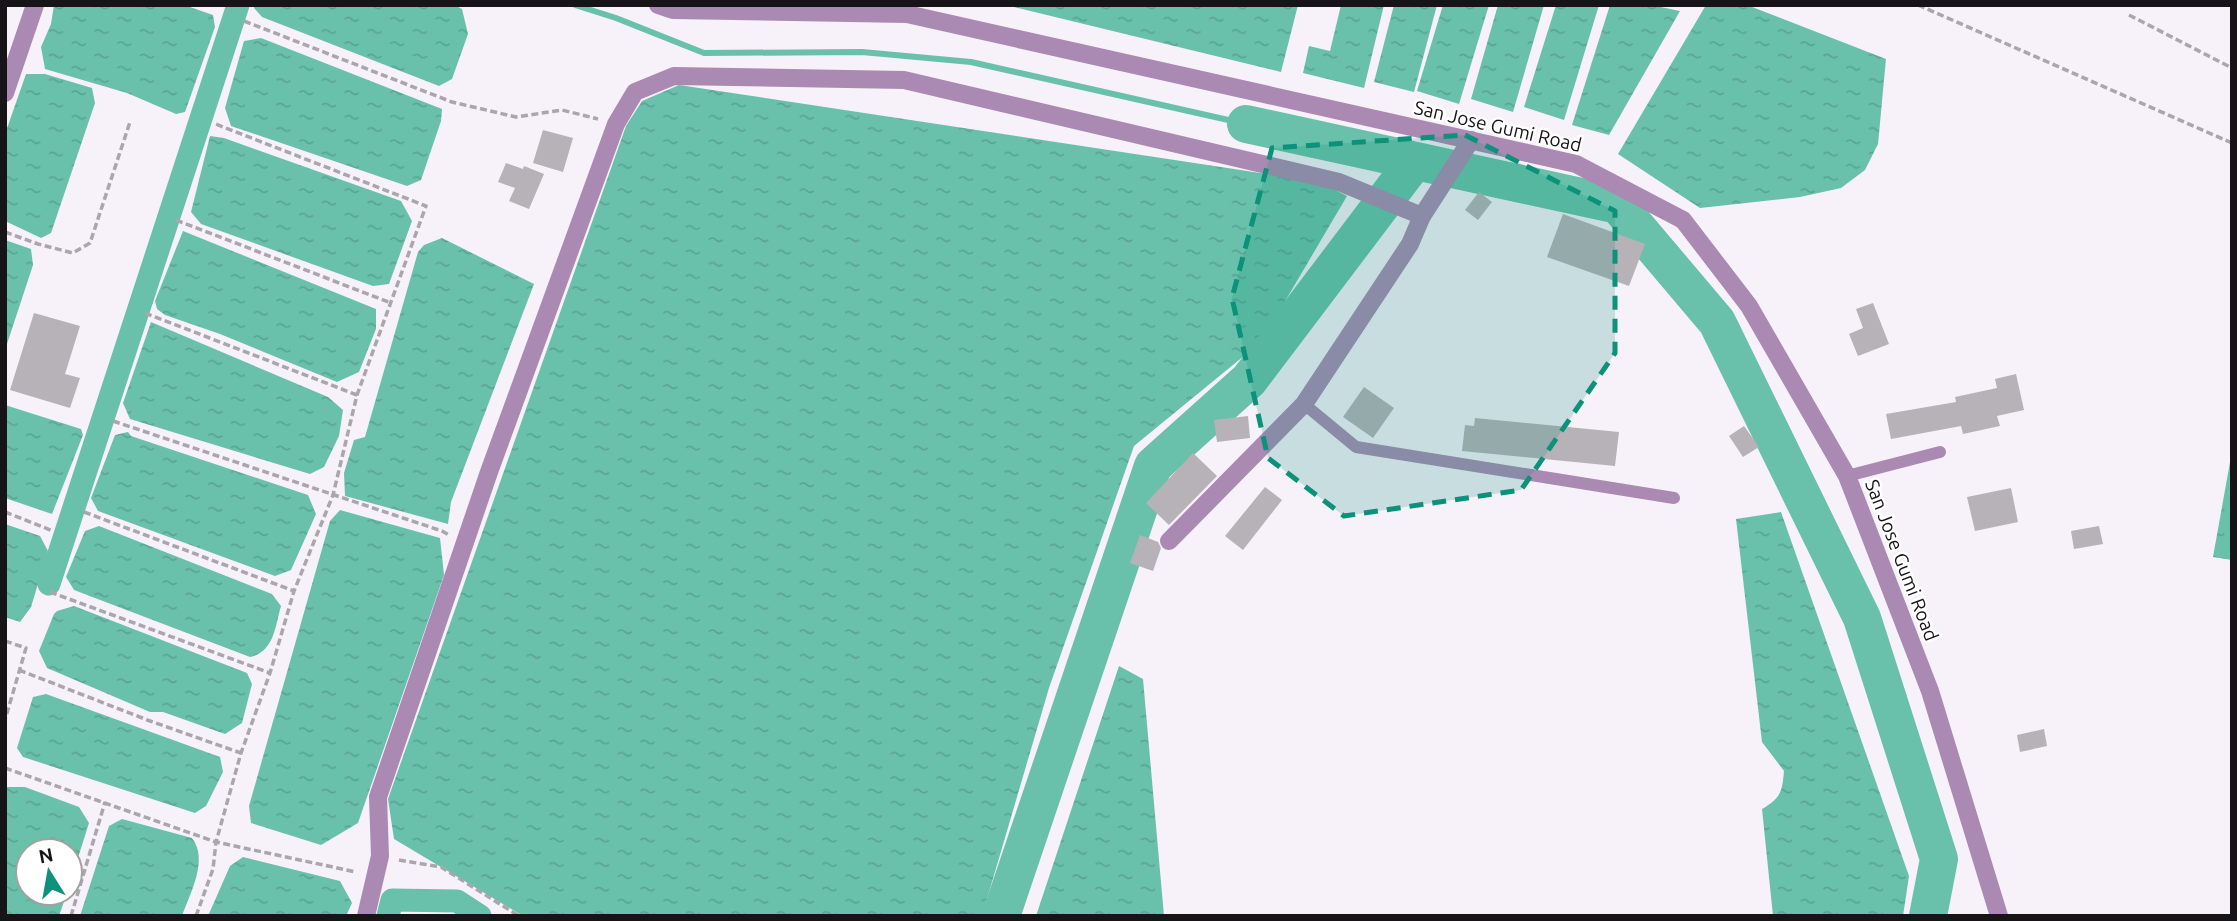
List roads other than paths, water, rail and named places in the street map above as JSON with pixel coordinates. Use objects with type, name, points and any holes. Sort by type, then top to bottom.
[{"type":"street","points":[[5,93],[35,5]]},
{"type":"street","name":"San Jose Gumi Road","points":[[658,5],[673,10],[907,14],[1576,164],[1683,220],[1749,306],[1847,476],[1930,691],[1999,916]]},
{"type":"street","points":[[366,916],[380,856],[378,797],[489,472],[617,124],[635,92],[674,76],[904,80],[1339,182],[1422,216]]},
{"type":"street","points":[[1168,541],[1304,404],[1410,244],[1422,216],[1471,140]]},
{"type":"lane","points":[[1304,404],[1356,447],[1674,498]]},
{"type":"lane","points":[[1847,476],[1940,452]]},
{"type":"water","points":[[54,5],[184,5],[213,15],[215,27],[185,112],[176,114],[127,93],[45,69],[41,47],[51,24]]},
{"type":"water","points":[[255,5],[454,5],[462,9],[468,34],[452,79],[439,86],[262,17],[254,8]]},
{"type":"water","points":[[1006,5],[1298,5],[1281,72]]},
{"type":"water","points":[[1341,5],[1384,5],[1364,88],[1303,73],[1309,46],[1330,51]]},
{"type":"water","points":[[1394,5],[1437,5],[1414,92],[1374,82]]},
{"type":"water","points":[[1443,5],[1489,5],[1459,104],[1417,91]]},
{"type":"water","points":[[1498,5],[1544,5],[1513,112],[1471,99]]},
{"type":"water","points":[[1556,5],[1599,5],[1564,120],[1524,107]]},
{"type":"water","points":[[1610,5],[1651,5],[1680,11],[1609,135],[1572,125]]},
{"type":"water","points":[[1706,5],[1747,5],[1886,59],[1878,144],[1865,170],[1841,188],[1800,197],[1700,208],[1618,154]]},
{"type":"water","points":[[261,38],[442,109],[441,121],[421,180],[407,186],[231,126],[225,108],[244,41]]},
{"type":"water","points":[[26,74],[45,74],[92,88],[95,103],[51,233],[41,238],[5,221],[5,134]]},
{"type":"water","points":[[679,85],[1320,182],[1347,196],[1261,342],[1134,446],[1049,688],[982,916],[523,916],[394,839],[388,799],[626,126],[642,101]]},
{"type":"water","points":[[210,136],[224,138],[401,201],[412,221],[389,284],[373,286],[201,224],[191,212]]},
{"type":"water","points":[[183,231],[376,309],[376,329],[359,372],[337,382],[220,334],[165,315],[157,309],[155,301]]},
{"type":"water","points":[[442,238],[534,284],[451,502],[448,524],[345,496],[344,473],[354,440],[365,437],[418,252],[424,245]]},
{"type":"water","points":[[5,240],[31,249],[33,265],[5,350]]},
{"type":"water","points":[[151,322],[328,397],[343,410],[339,436],[324,467],[310,474],[130,419],[123,403]]},
{"type":"water","points":[[5,405],[81,429],[83,435],[52,514],[5,498]]},
{"type":"water","points":[[128,432],[131,436],[308,495],[316,514],[291,570],[275,576],[98,511],[91,498],[115,435]]},
{"type":"water","points":[[2232,451],[2232,560],[2213,557]]},
{"type":"water","points":[[340,510],[440,538],[444,575],[358,823],[321,845],[251,823],[249,806],[330,521]]},
{"type":"water","points":[[1781,512],[1909,876],[1903,916],[1773,916],[1762,809],[1779,794],[1784,771],[1762,742],[1736,519]]},
{"type":"water","points":[[5,524],[40,536],[48,551],[31,607],[20,622],[5,617]]},
{"type":"water","points":[[99,526],[272,594],[281,606],[269,644],[264,650],[250,657],[74,590],[66,577],[85,531]]},
{"type":"water","points":[[74,606],[247,673],[252,684],[242,723],[225,734],[163,712],[150,712],[47,668],[39,651],[54,614]]},
{"type":"water","points":[[1119,666],[1143,679],[1164,916],[1036,916]]},
{"type":"water","points":[[46,694],[220,757],[223,772],[206,806],[195,813],[23,757],[17,748],[33,697]]},
{"type":"water","points":[[5,787],[25,787],[79,807],[89,823],[84,839],[14,837],[14,907],[62,907],[59,916],[5,916]]},
{"type":"water","points":[[122,819],[192,838],[199,856],[198,866],[182,916],[80,916],[109,826]]},
{"type":"water","points":[[243,857],[340,881],[352,903],[346,916],[208,916],[230,866]]},
{"type":"waterway","points":[[49,584],[238,5]]},
{"type":"waterway","points":[[575,5],[616,18],[704,53],[862,52],[971,62],[1246,124]]},
{"type":"waterway","points":[[1246,124],[1618,205],[1717,322],[1862,618],[1939,859],[1928,916]]},
{"type":"waterway","points":[[1001,916],[1153,466],[1249,380],[1414,162]]},
{"type":"waterway","points":[[388,916],[392,900],[457,901],[480,916]]}]
